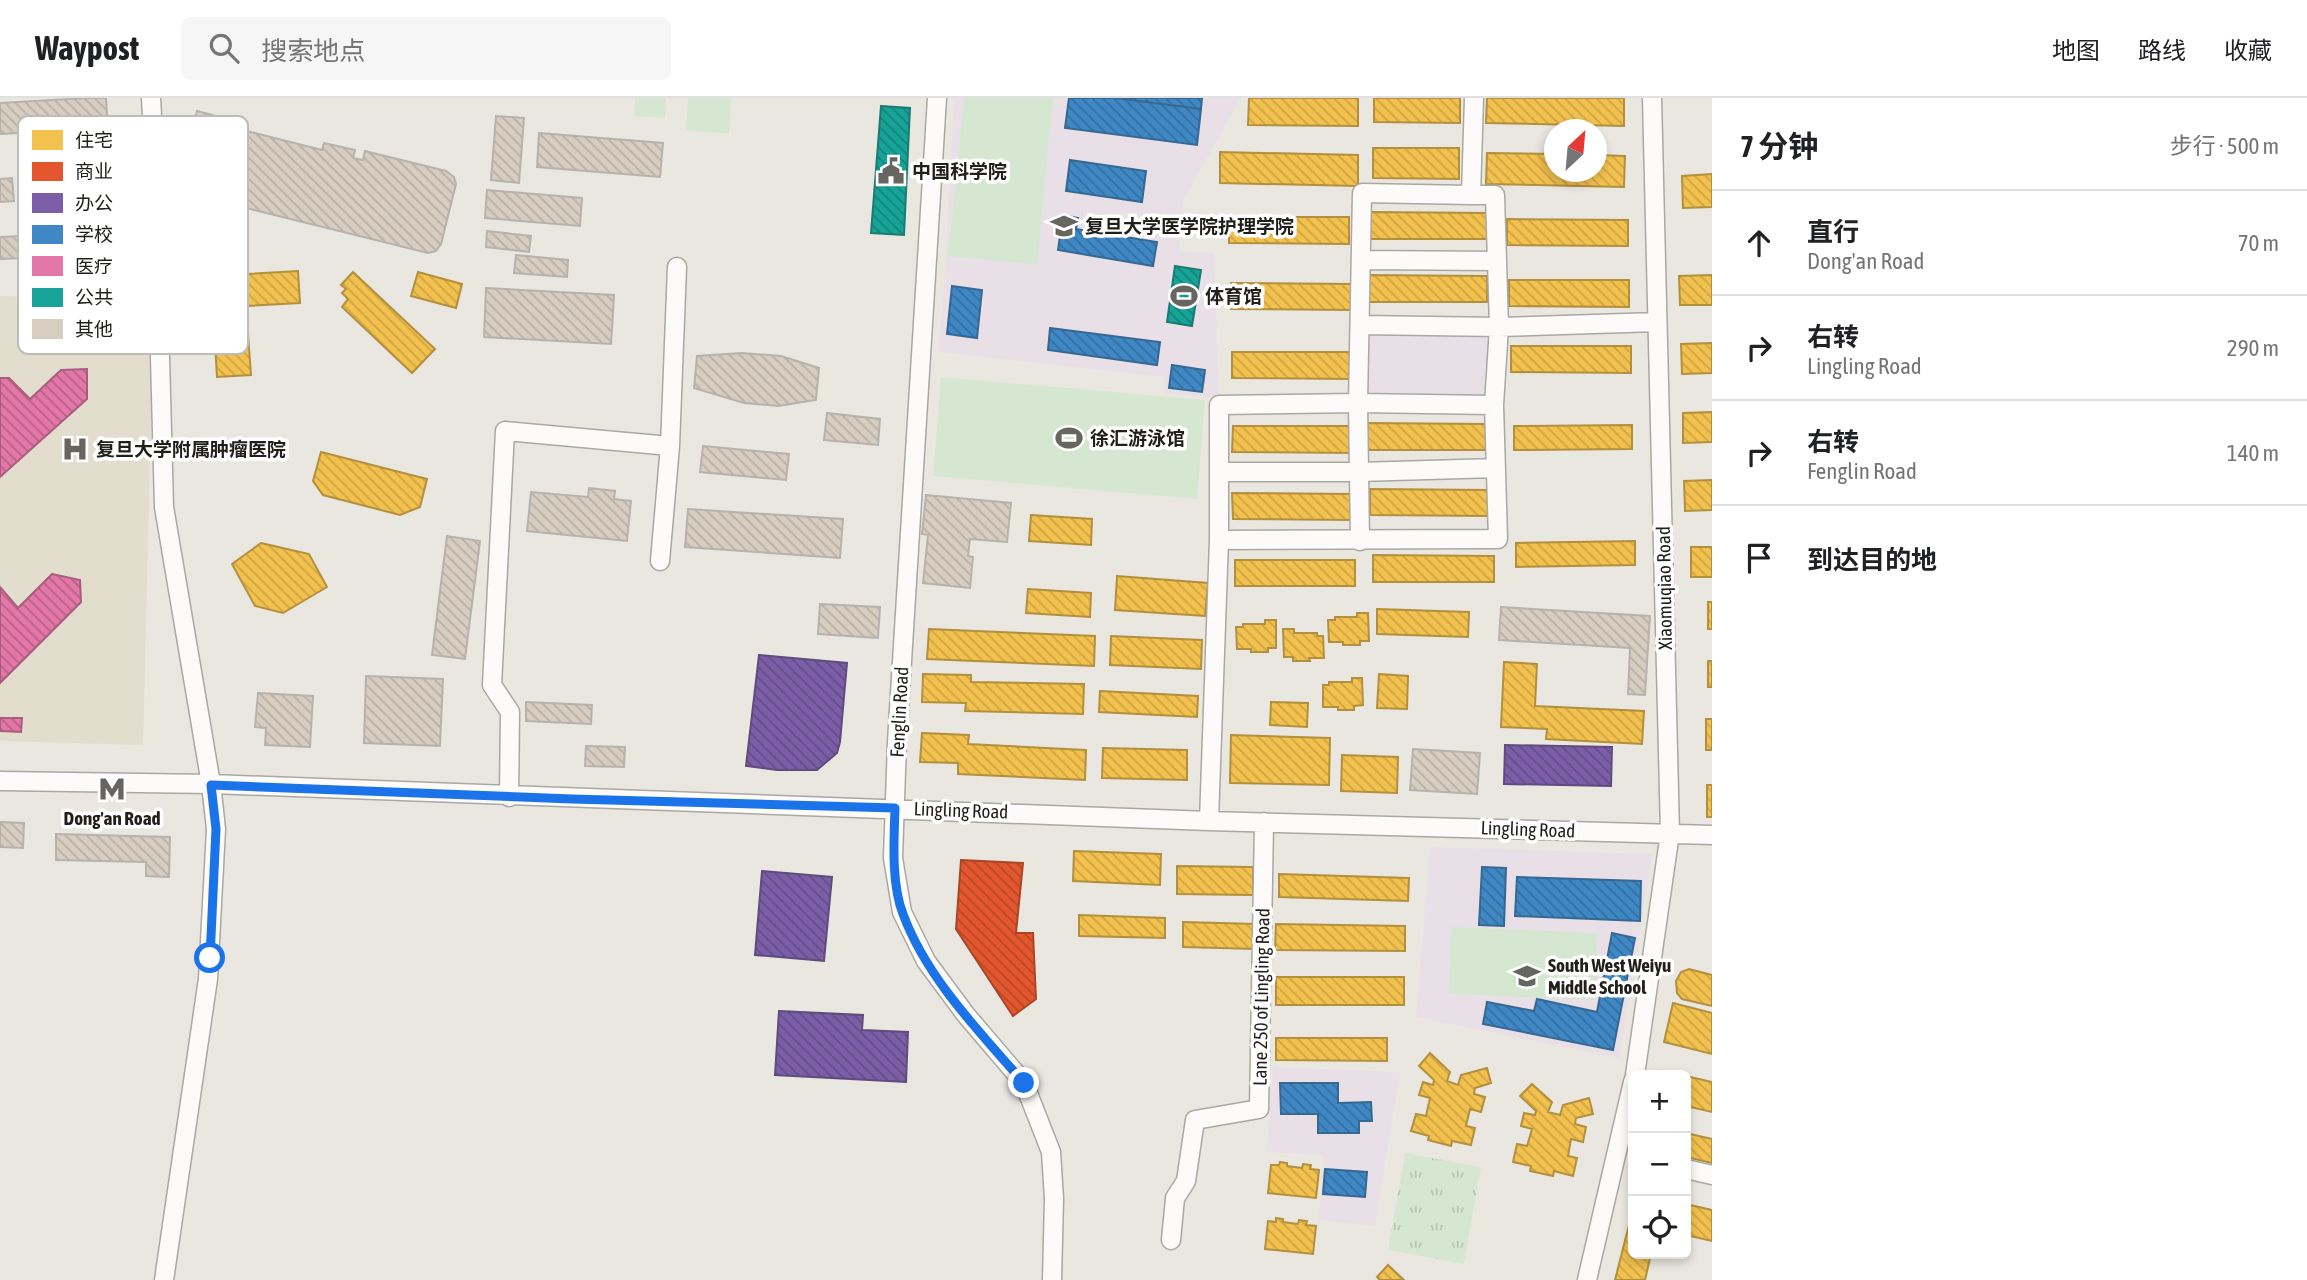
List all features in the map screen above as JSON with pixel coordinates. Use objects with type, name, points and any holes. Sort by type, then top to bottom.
[{"type":"street","points":[[151,98],[152,116]]},
{"type":"street","name":"Fenglin Road","points":[[937,98],[893,858],[902,912],[926,961],[966,1016],[1024,1083],[1051,1152],[1054,1199],[1052,1280]]},
{"type":"street","points":[[1471,195],[1474,98]]},
{"type":"street","name":"Xiaomuqiao Road","points":[[1636,1070],[1670,833],[1652,98]]},
{"type":"street","points":[[1219,540],[1360,541],[1498,539],[1494,405],[1499,327],[1495,195],[1362,193],[1358,403],[1360,541]]},
{"type":"street","points":[[1361,260],[1497,261]]},
{"type":"street","points":[[660,561],[670,446],[677,267]]},
{"type":"street","points":[[1360,324],[1499,327],[1657,323]]},
{"type":"street","points":[[160,354],[164,507],[216,829],[208,979],[164,1280]]},
{"type":"street","points":[[1209,821],[1219,540],[1219,405],[1494,405]]},
{"type":"street","points":[[509,797],[510,712],[492,685],[505,431],[670,446]]},
{"type":"street","points":[[1219,472],[1496,468]]},
{"type":"street","name":"Lingling Road","points":[[0,781],[211,785],[1209,821],[1712,835]]},
{"type":"street","name":"Lane 250 of Lingling Road","points":[[1171,1240],[1175,1198],[1186,1181],[1195,1120],[1259,1109],[1264,822]]},
{"type":"street","points":[[1587,1280],[1628,1104]]},
{"type":"street","points":[[1691,1170],[1712,1175]]},
{"type":"shaded area","name":"复旦大学医学院护理学院","points":[[954,98],[1241,98],[1183,201],[1179,251],[1214,253],[1219,398],[1165,393],[1165,377],[938,352],[945,276]]},
{"type":"shaded area","name":"复旦大学附属肿瘤医院","points":[[0,296],[18,297],[18,354],[153,354],[143,745],[0,741]]},
{"type":"shaded area","points":[[1488,327],[1494,396],[1368,395],[1369,332]]},
{"type":"shaded area","name":"South West Weiyu Middle School","points":[[1430,847],[1652,854],[1619,1058],[1416,1017]]},
{"type":"shaded area","points":[[1273,1067],[1400,1072],[1375,1226],[1319,1220],[1323,1155],[1267,1152]]},
{"type":"green space","points":[[635,98],[666,98],[665,118],[634,116]]},
{"type":"green space","points":[[688,98],[731,98],[729,134],[686,130]]},
{"type":"green space","points":[[964,98],[1053,98],[1037,265],[948,256]]},
{"type":"green space","name":"徐汇游泳馆","points":[[941,377],[1205,400],[1197,499],[933,476]]},
{"type":"green space","points":[[1451,927],[1597,933],[1595,1000],[1449,994]]},
{"type":"green space","points":[[1405,1153],[1481,1167],[1464,1264],[1388,1250]]},
{"type":"building: 住宅","points":[[1249,98],[1358,98],[1358,126],[1248,125]]},
{"type":"building: 住宅","points":[[1374,98],[1460,98],[1460,123],[1374,122]]},
{"type":"building: 住宅","points":[[1487,98],[1624,98],[1624,126],[1607,126],[1607,119],[1544,119],[1544,124],[1486,123]]},
{"type":"building: 住宅","points":[[1373,148],[1459,148],[1459,179],[1373,178]]},
{"type":"building: 住宅","points":[[1220,152],[1358,155],[1358,186],[1220,183]]},
{"type":"building: 住宅","points":[[1487,153],[1544,154],[1544,182],[1607,182],[1607,155],[1625,156],[1624,187],[1486,184]]},
{"type":"building: 住宅","points":[[1712,174],[1712,207],[1683,208],[1682,176]]},
{"type":"building: 住宅","points":[[1369,212],[1489,213],[1489,239],[1369,239]]},
{"type":"building: 住宅","points":[[1229,217],[1349,217],[1349,244],[1229,243]]},
{"type":"building: 住宅","points":[[1507,219],[1628,220],[1628,246],[1507,245]]},
{"type":"building: 住宅","points":[[298,271],[300,303],[248,306],[248,274]]},
{"type":"building: 住宅","points":[[353,272],[435,349],[412,373],[342,307],[348,299],[342,293],[346,289],[341,285]]},
{"type":"building: 住宅","points":[[418,272],[462,284],[456,308],[411,296]]},
{"type":"building: 住宅","points":[[1366,275],[1487,276],[1487,302],[1366,302]]},
{"type":"building: 住宅","points":[[1712,275],[1712,305],[1680,305],[1679,276]]},
{"type":"building: 住宅","points":[[1509,280],[1629,280],[1629,307],[1509,306]]},
{"type":"building: 住宅","points":[[1231,283],[1352,284],[1352,310],[1231,309]]},
{"type":"building: 住宅","points":[[248,334],[251,375],[217,377],[216,354],[248,354]]},
{"type":"building: 住宅","points":[[1712,343],[1712,373],[1682,374],[1681,344]]},
{"type":"building: 住宅","points":[[1511,346],[1631,346],[1631,373],[1511,372]]},
{"type":"building: 住宅","points":[[1232,352],[1352,352],[1352,379],[1232,378]]},
{"type":"building: 住宅","points":[[1712,412],[1712,442],[1683,443],[1683,413]]},
{"type":"building: 住宅","points":[[1367,423],[1487,424],[1487,450],[1366,450]]},
{"type":"building: 住宅","points":[[1632,425],[1632,449],[1514,450],[1514,426]]},
{"type":"building: 住宅","points":[[1233,426],[1353,426],[1353,453],[1232,452]]},
{"type":"building: 住宅","points":[[321,452],[427,479],[420,507],[400,515],[323,495],[313,481]]},
{"type":"building: 住宅","points":[[1712,480],[1712,510],[1685,511],[1684,481]]},
{"type":"building: 住宅","points":[[1370,489],[1490,490],[1490,516],[1370,515]]},
{"type":"building: 住宅","points":[[1232,493],[1353,494],[1353,520],[1233,519]]},
{"type":"building: 住宅","points":[[1031,515],[1092,519],[1091,545],[1029,541]]},
{"type":"building: 住宅","points":[[1635,541],[1635,565],[1516,567],[1516,543]]},
{"type":"building: 住宅","points":[[261,543],[309,554],[327,587],[283,613],[255,606],[232,564]]},
{"type":"building: 住宅","points":[[1691,547],[1712,547],[1712,577],[1691,577]]},
{"type":"building: 住宅","points":[[1373,555],[1494,556],[1494,582],[1373,582]]},
{"type":"building: 住宅","points":[[1235,560],[1355,560],[1355,586],[1235,586]]},
{"type":"building: 住宅","points":[[1117,576],[1208,583],[1205,616],[1115,610]]},
{"type":"building: 住宅","points":[[1028,589],[1091,593],[1090,617],[1026,613]]},
{"type":"building: 住宅","points":[[1708,602],[1712,602],[1712,629],[1708,629]]},
{"type":"building: 住宅","points":[[1377,609],[1469,612],[1468,637],[1377,634]]},
{"type":"building: 住宅","points":[[1357,613],[1368,613],[1369,641],[1360,641],[1360,645],[1329,642],[1328,620],[1335,620],[1335,617],[1357,617]]},
{"type":"building: 住宅","points":[[1265,620],[1276,620],[1276,648],[1268,648],[1268,652],[1237,649],[1236,627],[1243,627],[1243,624],[1265,624]]},
{"type":"building: 住宅","points":[[929,629],[1095,636],[1094,666],[927,659]]},
{"type":"building: 住宅","points":[[1283,629],[1323,636],[1324,658],[1293,661],[1293,657],[1284,657]]},
{"type":"building: 住宅","points":[[1111,636],[1202,640],[1201,669],[1110,665]]},
{"type":"building: 住宅","points":[[1708,661],[1712,661],[1712,687],[1708,687]]},
{"type":"building: 住宅","points":[[1504,662],[1537,664],[1535,706],[1644,711],[1642,744],[1546,739],[1547,729],[1501,727]]},
{"type":"building: 住宅","points":[[923,674],[971,675],[971,682],[1084,684],[1083,714],[965,711],[966,703],[922,702]]},
{"type":"building: 住宅","points":[[1379,674],[1408,676],[1407,709],[1377,708]]},
{"type":"building: 住宅","points":[[1352,678],[1362,678],[1363,705],[1354,706],[1354,710],[1323,707],[1323,685],[1329,685],[1329,682],[1352,682]]},
{"type":"building: 住宅","points":[[1100,691],[1198,696],[1197,717],[1099,712]]},
{"type":"building: 住宅","points":[[1271,702],[1308,703],[1307,727],[1270,725]]},
{"type":"building: 住宅","points":[[1706,719],[1712,719],[1712,750],[1706,750]]},
{"type":"building: 住宅","points":[[922,733],[969,735],[968,744],[1086,750],[1085,780],[958,774],[958,763],[920,762]]},
{"type":"building: 住宅","points":[[1231,735],[1330,738],[1329,785],[1230,783]]},
{"type":"building: 住宅","points":[[1103,748],[1187,750],[1187,780],[1102,778]]},
{"type":"building: 住宅","points":[[1342,755],[1398,757],[1397,793],[1341,791]]},
{"type":"building: 住宅","points":[[1707,785],[1712,785],[1712,817],[1707,817]]},
{"type":"building: 住宅","points":[[1074,851],[1161,854],[1160,885],[1073,881]]},
{"type":"building: 住宅","points":[[1177,866],[1253,867],[1253,895],[1177,894]]},
{"type":"building: 住宅","points":[[1279,874],[1409,878],[1408,901],[1279,897]]},
{"type":"building: 住宅","points":[[1079,915],[1165,918],[1165,938],[1079,936]]},
{"type":"building: 住宅","points":[[1183,922],[1256,924],[1256,949],[1183,947]]},
{"type":"building: 住宅","points":[[1276,924],[1405,926],[1405,951],[1275,950]]},
{"type":"building: 住宅","points":[[1689,969],[1712,975],[1712,1006],[1682,999],[1677,993],[1676,981],[1681,972]]},
{"type":"building: 住宅","points":[[1276,977],[1404,977],[1404,1005],[1276,1005]]},
{"type":"building: 住宅","points":[[1673,1003],[1712,1013],[1712,1054],[1664,1042]]},
{"type":"building: 住宅","points":[[1276,1038],[1387,1038],[1387,1061],[1276,1060]]},
{"type":"building: 住宅","points":[[1430,1053],[1450,1072],[1447,1081],[1458,1085],[1461,1075],[1487,1068],[1491,1083],[1475,1088],[1474,1094],[1485,1097],[1481,1112],[1470,1109],[1466,1126],[1475,1128],[1471,1145],[1452,1141],[1451,1146],[1428,1140],[1429,1136],[1411,1131],[1416,1114],[1426,1116],[1430,1098],[1419,1095],[1423,1082],[1433,1085],[1434,1080],[1419,1066]]},
{"type":"building: 住宅","points":[[1691,1077],[1712,1082],[1712,1112],[1691,1107]]},
{"type":"building: 住宅","points":[[1532,1084],[1552,1102],[1548,1112],[1560,1115],[1563,1105],[1589,1098],[1593,1114],[1576,1118],[1575,1124],[1586,1127],[1583,1142],[1571,1139],[1568,1156],[1577,1158],[1573,1176],[1554,1171],[1553,1176],[1530,1171],[1531,1166],[1513,1162],[1517,1144],[1527,1146],[1532,1129],[1521,1126],[1524,1113],[1535,1115],[1536,1111],[1520,1096]]},
{"type":"building: 住宅","points":[[1691,1134],[1712,1139],[1712,1163],[1691,1158]]},
{"type":"building: 住宅","points":[[1280,1162],[1302,1168],[1303,1164],[1311,1165],[1310,1169],[1319,1170],[1316,1198],[1268,1193],[1271,1165],[1279,1165]]},
{"type":"building: 住宅","points":[[1691,1205],[1712,1210],[1712,1241],[1691,1236]]},
{"type":"building: 住宅","points":[[1276,1218],[1298,1224],[1299,1220],[1307,1221],[1306,1225],[1316,1226],[1313,1254],[1265,1249],[1268,1221],[1276,1222]]},
{"type":"building: 住宅","points":[[1628,1229],[1628,1259],[1650,1259],[1645,1280],[1615,1280]]},
{"type":"building: 住宅","points":[[1388,1265],[1404,1280],[1380,1280],[1377,1277]]},
{"type":"building: 商业","points":[[961,860],[1023,863],[1016,933],[1033,933],[1036,999],[1013,1016],[956,929]]},
{"type":"building: 办公","points":[[759,655],[847,663],[837,753],[817,770],[777,770],[746,766]]},
{"type":"building: 办公","points":[[1505,745],[1612,747],[1611,786],[1504,784]]},
{"type":"building: 办公","points":[[762,871],[832,877],[824,961],[755,955]]},
{"type":"building: 办公","points":[[779,1011],[863,1015],[862,1030],[908,1032],[906,1082],[775,1075]]},
{"type":"building: 学校","points":[[1069,98],[1115,98],[1201,109],[1197,145],[1065,128]]},
{"type":"building: 学校","points":[[1115,98],[1202,98],[1201,109]]},
{"type":"building: 学校","points":[[1070,160],[1146,171],[1142,202],[1066,191]]},
{"type":"building: 学校","points":[[1063,215],[1078,218],[1076,229],[1157,242],[1153,266],[1058,250]]},
{"type":"building: 学校","points":[[952,286],[982,290],[977,338],[947,334]]},
{"type":"building: 学校","points":[[1050,328],[1160,342],[1157,365],[1048,350]]},
{"type":"building: 学校","points":[[1172,365],[1205,370],[1202,392],[1169,388]]},
{"type":"building: 学校","points":[[1482,867],[1506,868],[1504,926],[1479,925]]},
{"type":"building: 学校","points":[[1517,877],[1641,881],[1640,921],[1515,916]]},
{"type":"building: 学校","points":[[1612,933],[1635,938],[1613,1050],[1483,1024],[1487,1002],[1534,1011],[1537,999],[1597,1012]]},
{"type":"building: 学校","points":[[1280,1083],[1338,1083],[1338,1103],[1371,1102],[1372,1121],[1359,1121],[1359,1133],[1318,1133],[1318,1114],[1281,1114]]},
{"type":"building: 学校","points":[[1325,1169],[1367,1172],[1365,1197],[1323,1194]]},
{"type":"building: 医疗","points":[[87,369],[87,399],[0,477],[0,378],[9,378],[30,399],[61,370]]},
{"type":"building: 医疗","points":[[52,574],[80,580],[81,602],[0,683],[0,587],[18,608]]},
{"type":"building: 医疗","points":[[0,718],[22,718],[21,732],[0,731]]},
{"type":"building: 公共","name":"中国科学院","points":[[881,106],[910,108],[904,235],[871,233]]},
{"type":"building: 公共","name":"体育馆","points":[[1175,266],[1201,270],[1192,326],[1167,322]]},
{"type":"building: 其他","points":[[106,98],[107,116],[18,116],[18,133],[0,134],[0,103]]},
{"type":"building: 其他","points":[[197,111],[216,116],[196,116]]},
{"type":"building: 其他","points":[[496,116],[524,118],[519,183],[491,180]]},
{"type":"building: 其他","points":[[248,131],[322,150],[324,143],[355,150],[353,158],[363,160],[365,151],[446,171],[454,177],[456,184],[441,244],[436,251],[428,253],[248,209]]},
{"type":"building: 其他","points":[[539,133],[663,143],[660,177],[537,167]]},
{"type":"building: 其他","points":[[12,178],[14,201],[0,202],[0,179]]},
{"type":"building: 其他","points":[[487,190],[582,198],[580,226],[485,218]]},
{"type":"building: 其他","points":[[487,231],[531,236],[529,252],[486,247]]},
{"type":"building: 其他","points":[[18,236],[18,258],[0,259],[0,237]]},
{"type":"building: 其他","points":[[516,255],[568,260],[567,277],[514,273]]},
{"type":"building: 其他","points":[[486,288],[614,295],[611,344],[484,337]]},
{"type":"building: 其他","points":[[742,353],[781,356],[819,368],[816,400],[778,406],[744,403],[694,388],[697,356]]},
{"type":"building: 其他","points":[[827,413],[880,419],[878,445],[824,440]]},
{"type":"building: 其他","points":[[703,446],[789,454],[786,480],[700,472]]},
{"type":"building: 其他","points":[[589,488],[615,491],[614,499],[631,501],[627,541],[527,531],[531,492],[588,497]]},
{"type":"building: 其他","points":[[926,495],[1011,503],[1007,542],[970,539],[968,556],[973,557],[970,588],[923,583],[928,535],[922,534]]},
{"type":"building: 其他","points":[[688,509],[843,519],[840,558],[685,547]]},
{"type":"building: 其他","points":[[447,536],[480,541],[465,659],[432,655]]},
{"type":"building: 其他","points":[[820,604],[880,607],[878,638],[818,634]]},
{"type":"building: 其他","points":[[1501,607],[1650,616],[1645,695],[1628,694],[1630,648],[1499,640]]},
{"type":"building: 其他","points":[[366,676],[443,679],[440,746],[364,743]]},
{"type":"building: 其他","points":[[258,693],[313,696],[310,747],[265,745],[266,728],[255,727]]},
{"type":"building: 其他","points":[[526,702],[592,705],[591,724],[526,721]]},
{"type":"building: 其他","points":[[586,746],[625,747],[624,767],[585,766]]},
{"type":"building: 其他","points":[[1413,749],[1480,753],[1477,794],[1410,790]]},
{"type":"building: 其他","points":[[0,822],[24,823],[23,848],[0,847]]},
{"type":"building: 其他","points":[[56,834],[170,837],[169,877],[146,876],[146,862],[56,860]]},
{"type":"place","name":"中国科学院","points":[[891,171]]},
{"type":"place","name":"复旦大学医学院护理学院","points":[[1064,226]]},
{"type":"place","name":"体育馆","points":[[1184,296]]},
{"type":"place","name":"徐汇游泳馆","points":[[1069,438]]},
{"type":"place","name":"复旦大学附属肿瘤医院","points":[[75,449]]},
{"type":"place","name":"Dong'an Road","points":[[112,789]]},
{"type":"place","name":"South West Weiyu Middle School","points":[[1527,976]]},
{"type":"route","points":[[210,958],[216,829],[211,785],[895,808],[893,858],[902,912],[926,961],[966,1016],[1024,1083]]}]
